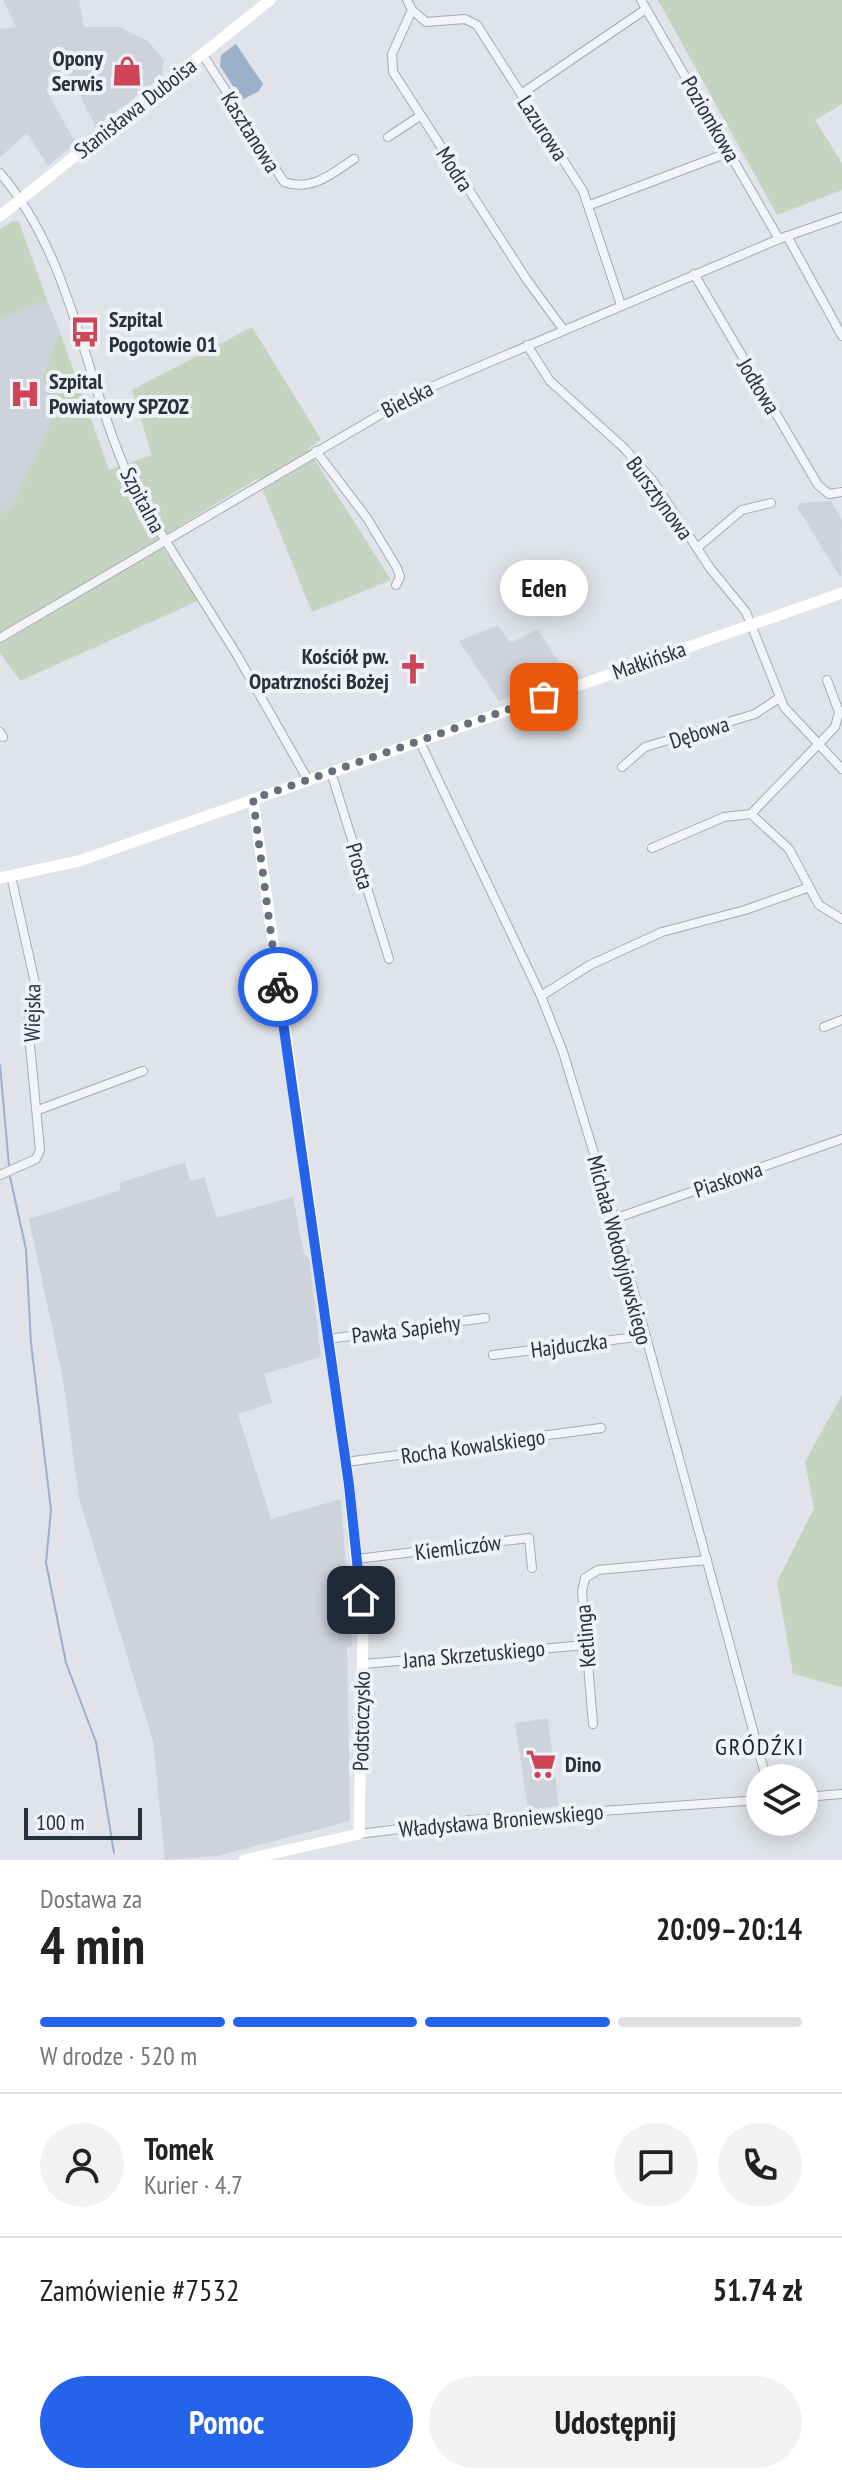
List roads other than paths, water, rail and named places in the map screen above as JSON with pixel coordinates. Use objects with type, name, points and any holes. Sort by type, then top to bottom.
[{"type":"street","name":"Stanisława Duboisa","points":[[0,216],[270,0]]},
{"type":"street","points":[[407,0],[412,10]]},
{"type":"street","name":"Poziomkowa","points":[[641,0],[842,336]]},
{"type":"street","points":[[521,94],[646,9]]},
{"type":"street","name":"Lazurowa","points":[[412,10],[426,22],[459,19],[474,22],[590,205],[621,305]]},
{"type":"street","name":"Modra","points":[[412,10],[390,65],[420,116],[563,329]]},
{"type":"street","name":"Kasztanowa","points":[[203,55],[277,176],[284,182],[309,185],[326,179],[354,159]]},
{"type":"street","points":[[388,137],[420,116]]},
{"type":"street","points":[[590,205],[730,152]]},
{"type":"street","name":"Szpitalna","points":[[0,173],[22,198],[81,334],[124,467],[163,539],[237,655],[308,780]]},
{"type":"street","name":"Bielska","points":[[0,638],[163,539],[417,393],[783,237],[842,217]]},
{"type":"street","name":"Jodłowa","points":[[694,274],[818,485],[829,494],[842,492]]},
{"type":"street","name":"Bursztynowa","points":[[527,345],[550,381],[638,463],[746,612],[779,698],[788,712],[842,769]]},
{"type":"street","points":[[316,451],[367,518],[397,568],[400,577],[396,585]]},
{"type":"street","points":[[697,548],[742,510],[771,503]]},
{"type":"street","name":"Małkińska","points":[[5,877],[79,861],[842,593]]},
{"type":"street","points":[[652,848],[724,817],[751,814],[819,746],[838,719],[827,680]]},
{"type":"street","name":"Dębowa","points":[[622,767],[645,747],[755,714],[779,698]]},
{"type":"street","name":"Michała Wołodyjowskiego","points":[[420,742],[541,996],[563,1052],[614,1219],[762,1764]]},
{"type":"street","name":"Prosta","points":[[331,772],[389,959]]},
{"type":"street","name":"Podstoczysko","points":[[253,799],[357,1559],[363,1664],[359,1834]]},
{"type":"street","points":[[751,814],[789,849],[807,888],[819,905],[842,919]]},
{"type":"street","name":"Wiejska","points":[[0,1175],[36,1159],[40,1150],[28,1024],[35,983],[5,877]]},
{"type":"street","points":[[541,996],[590,965],[649,938],[807,888]]},
{"type":"street","points":[[824,1027],[842,1020]]},
{"type":"street","points":[[38,1110],[143,1071]]},
{"type":"street","name":"Piaskowa","points":[[614,1219],[842,1139]]},
{"type":"street","name":"Pawła Sapiehy","points":[[328,1339],[485,1318]]},
{"type":"street","name":"Hajduczka","points":[[493,1355],[644,1336]]},
{"type":"street","name":"Rocha Kowalskiego","points":[[346,1462],[601,1428]]},
{"type":"street","name":"Kiemliczów","points":[[357,1559],[529,1538],[532,1568]]},
{"type":"street","name":"Ketlinga","points":[[593,1724],[582,1584],[591,1573],[707,1560]]},
{"type":"street","name":"Jana Skrzetuskiego","points":[[363,1664],[586,1645]]},
{"type":"street","points":[[818,1796],[842,1794]]},
{"type":"street","name":"Władysława Broniewskiego","points":[[244,1860],[359,1834],[472,1820],[746,1801]]},
{"type":"water","points":[[236,44],[263,84],[259,91],[242,100],[220,66],[221,55]]},
{"type":"waterway","points":[[0,1065],[9,1166]]},
{"type":"waterway","points":[[10,1177],[26,1249],[31,1343],[51,1510],[46,1563],[66,1663],[96,1742],[114,1853]]},
{"type":"place","name":"Opony Serwis","points":[[127,71]]},
{"type":"place","name":"Szpital Pogotowie 01","points":[[85,332]]},
{"type":"place","name":"Szpital Powiatowy SPZOZ","points":[[25,394]]},
{"type":"place","name":"Kościół pw. Opatrzności Bożej","points":[[413,669]]},
{"type":"place","name":"Eden","points":[[544,697]]},
{"type":"place","name":"Dino","points":[[541,1764]]},
{"type":"district","name":"GRÓDŹKI","points":[[760,1746]]}]
